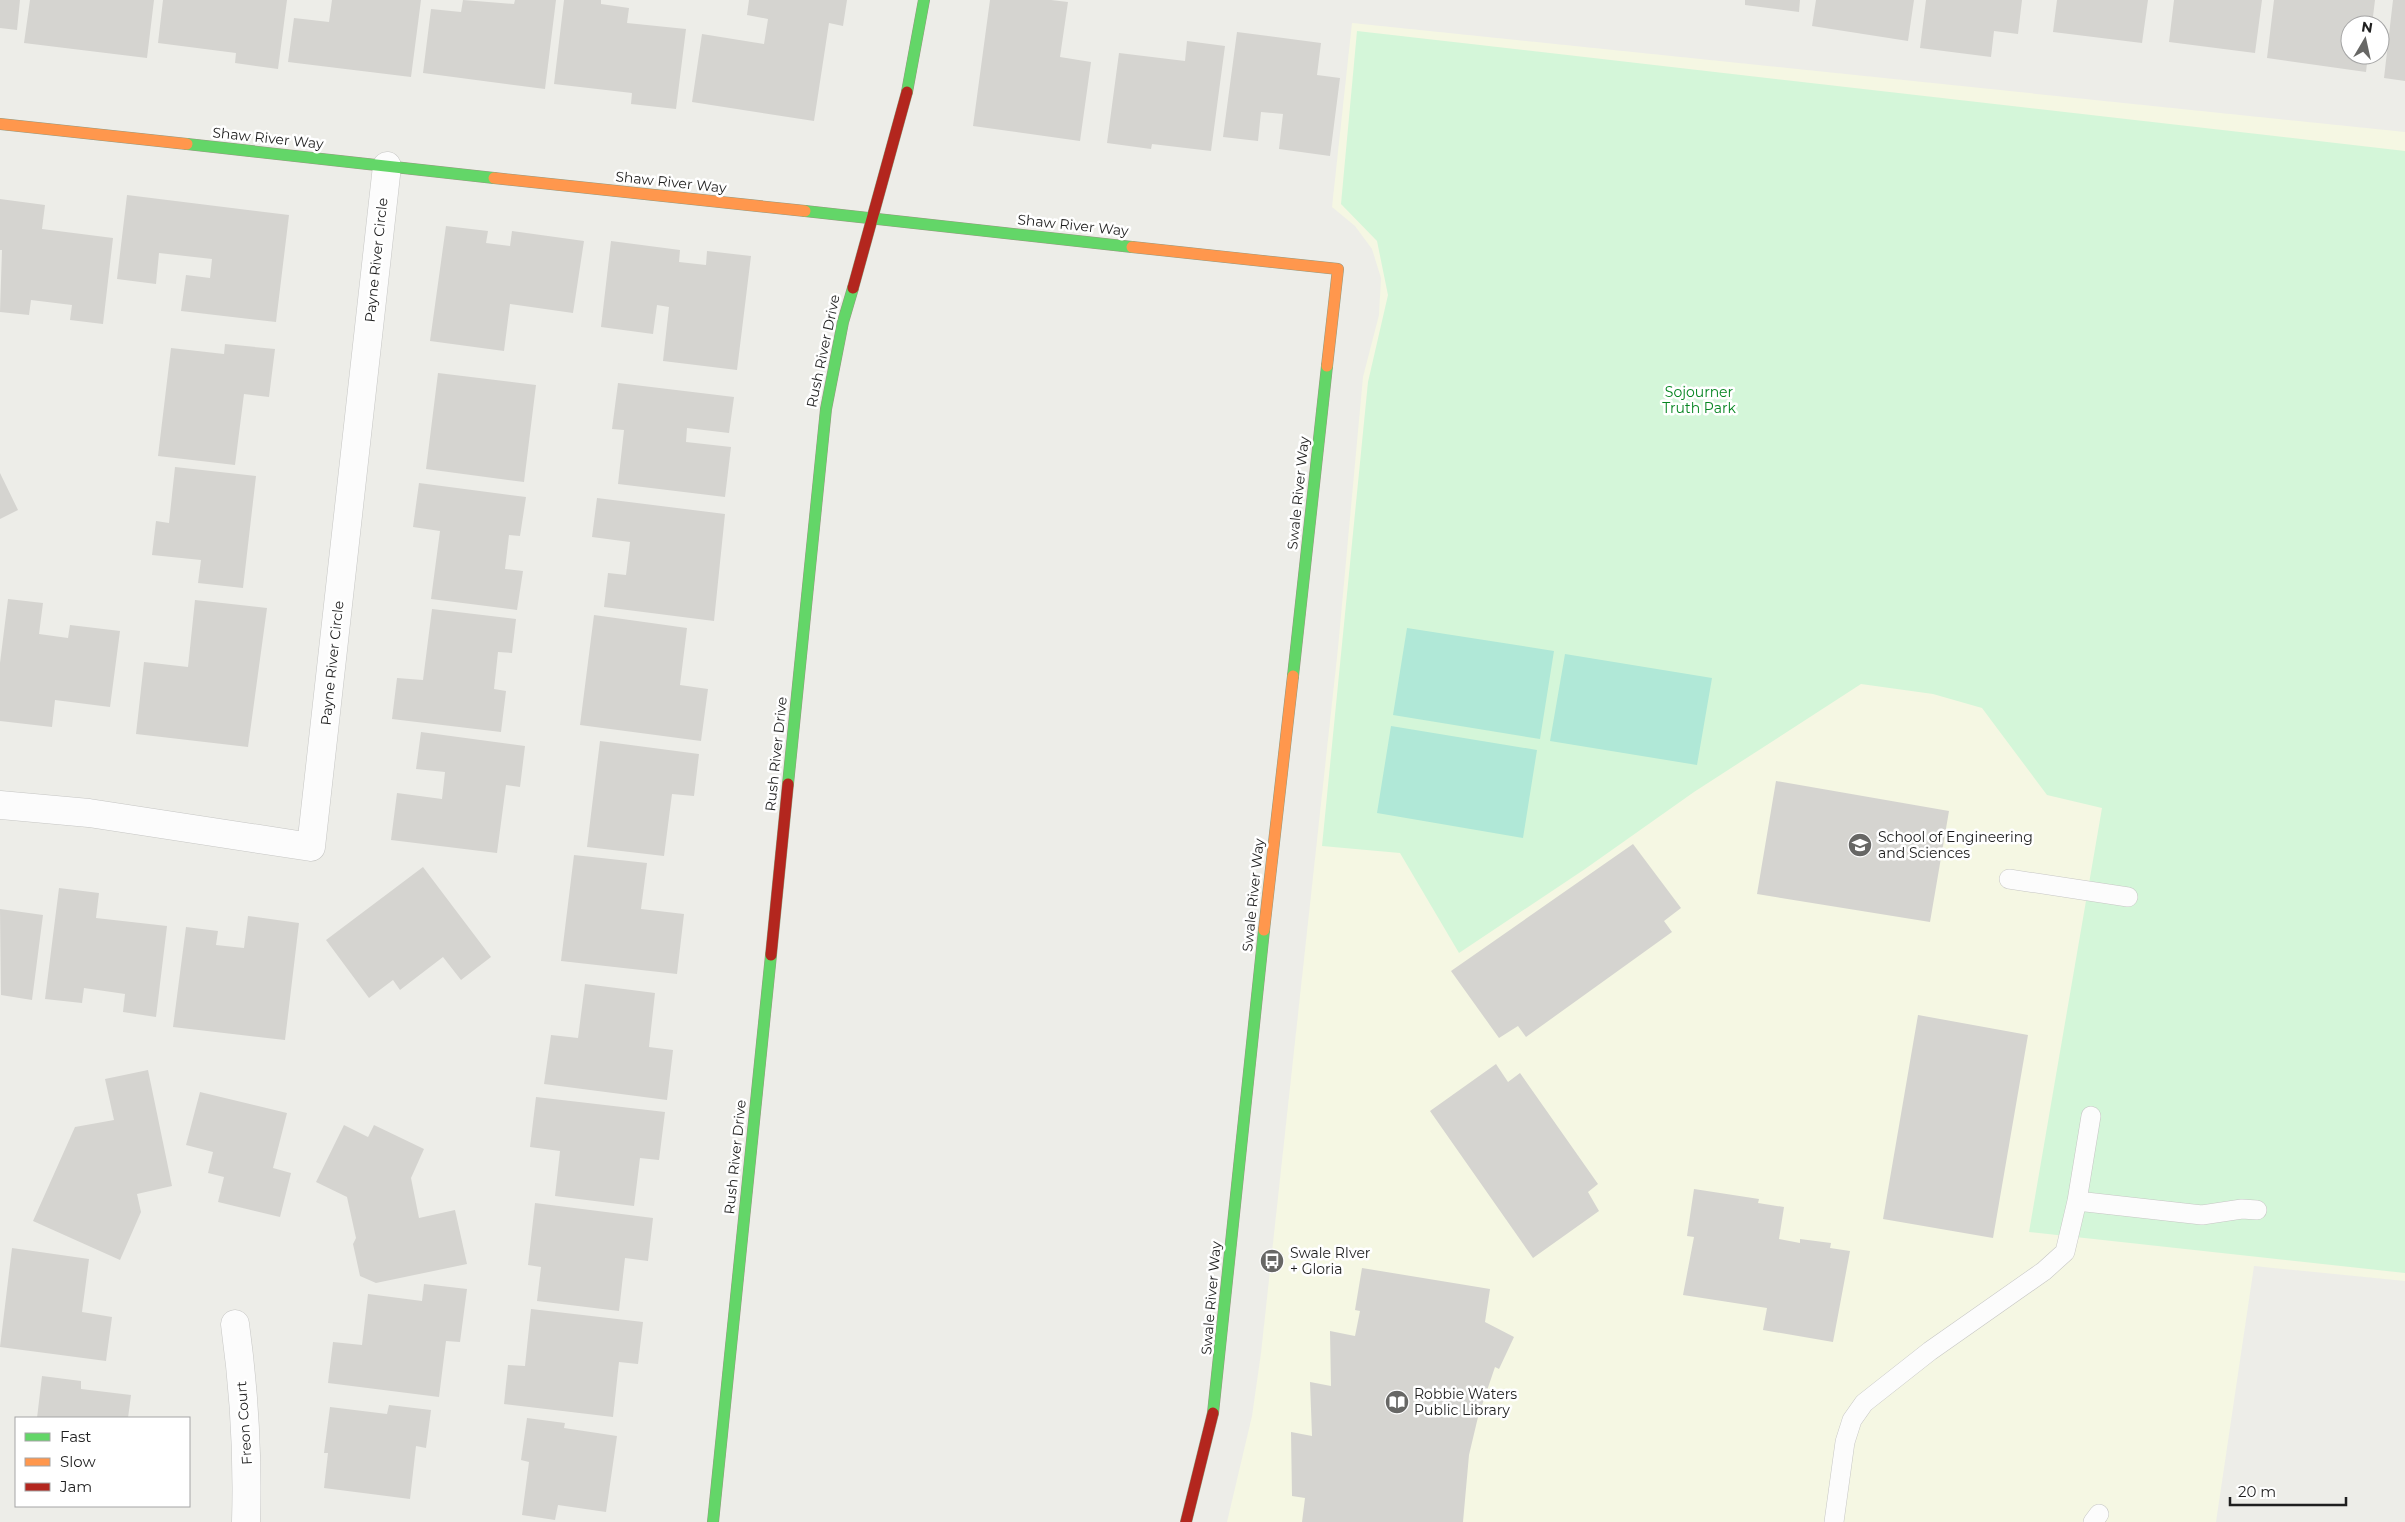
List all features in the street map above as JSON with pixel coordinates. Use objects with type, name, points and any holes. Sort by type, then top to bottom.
[{"type":"street","name":"Rush River Drive","points":[[713,1522],[826,409],[843,322],[912,74],[922,26],[924,0]]},
{"type":"street","name":"Shaw River Way","points":[[0,124],[1338,269]]},
{"type":"street","name":"Payne River Circle","points":[[0,804],[89,813],[311,847],[387,166]]},
{"type":"street","name":"Swale River Way","points":[[1186,1522],[1212,1423],[1221,1353],[1238,1168],[1338,269]]},
{"type":"street","name":"Freon Court","points":[[235,1324],[247,1473],[246,1522]]},
{"type":"lane","points":[[2009,879],[2128,898]]},
{"type":"lane","points":[[1834,1522],[1845,1442],[1852,1420],[1864,1404],[1930,1351],[2044,1271],[2065,1252],[2077,1201],[2091,1116]]},
{"type":"lane","points":[[2077,1201],[2202,1215],[2242,1209],[2257,1210]]},
{"type":"shaded area","name":"School of Engineering and Sciences","points":[[1352,23],[2405,132],[2405,1281],[2254,1266],[2216,1522],[1227,1522],[1252,1416],[1261,1353],[1338,648],[1363,377],[1379,315],[1381,278],[1372,249],[1355,226],[1332,207]]},
{"type":"green space","name":"Sojourner Truth Park","points":[[1357,31],[2405,151],[2405,1273],[2029,1232],[2102,808],[2047,795],[1982,708],[1933,694],[1861,684],[1694,792],[1585,869],[1459,953],[1400,853],[1322,846],[1368,382],[1388,295],[1377,241],[1341,204]]},
{"type":"green space","points":[[1407,628],[1554,651],[1540,739],[1393,715]]},
{"type":"green space","points":[[1565,654],[1712,678],[1697,765],[1550,741]]},
{"type":"green space","points":[[1391,726],[1537,750],[1523,838],[1377,813]]},
{"type":"building","points":[[0,0],[20,0],[17,30],[0,28]]},
{"type":"building","points":[[30,0],[154,0],[147,58],[24,43]]},
{"type":"building","points":[[163,0],[287,0],[278,69],[235,63],[236,53],[158,43]]},
{"type":"building","points":[[332,0],[421,0],[411,77],[288,62],[294,18],[329,22]]},
{"type":"building","points":[[463,0],[514,4],[515,0],[556,0],[545,89],[423,73],[431,9],[461,12]]},
{"type":"building","points":[[564,0],[601,0],[601,4],[629,8],[627,23],[686,29],[676,109],[631,104],[632,93],[554,84]]},
{"type":"building","points":[[749,0],[847,0],[843,26],[829,23],[814,121],[692,102],[702,34],[764,44],[768,19],[747,15]]},
{"type":"building","points":[[990,0],[1051,0],[1068,2],[1060,57],[1091,62],[1080,141],[973,126]]},
{"type":"building","points":[[1745,0],[1800,0],[1799,12],[1745,5]]},
{"type":"building","points":[[1816,0],[1914,0],[1908,41],[1812,26]]},
{"type":"building","points":[[1926,0],[2022,0],[2018,34],[1994,31],[1991,57],[1920,48]]},
{"type":"building","points":[[2057,0],[2148,0],[2142,43],[2053,32]]},
{"type":"building","points":[[2174,0],[2262,0],[2255,53],[2169,42]]},
{"type":"building","points":[[2274,0],[2375,0],[2373,15],[2340,15],[2340,65],[2367,65],[2366,72],[2267,58]]},
{"type":"building","points":[[2393,0],[2405,0],[2405,81],[2384,78],[2386,65],[2390,65],[2390,26]]},
{"type":"building","points":[[1237,32],[1321,43],[1317,75],[1340,78],[1330,156],[1279,149],[1283,114],[1261,112],[1258,141],[1223,137]]},
{"type":"building","points":[[1187,41],[1225,46],[1211,151],[1152,144],[1151,149],[1107,143],[1119,53],[1185,61]]},
{"type":"building","points":[[127,195],[289,215],[276,322],[181,311],[186,275],[210,278],[212,259],[159,253],[156,284],[117,279]]},
{"type":"building","points":[[0,199],[45,205],[42,229],[113,238],[103,324],[70,320],[72,305],[31,300],[29,315],[0,312],[2,250],[0,250]]},
{"type":"building","points":[[446,226],[488,231],[486,243],[510,246],[512,231],[584,241],[573,313],[510,304],[504,351],[430,341]]},
{"type":"building","points":[[611,241],[680,250],[679,262],[706,265],[707,251],[751,256],[737,370],[663,361],[669,307],[657,305],[653,334],[601,327]]},
{"type":"building","points":[[225,344],[275,349],[269,397],[244,394],[235,465],[158,456],[171,348],[224,354]]},
{"type":"building","points":[[438,373],[536,385],[524,482],[426,469]]},
{"type":"building","points":[[618,383],[734,397],[729,433],[687,428],[686,442],[731,447],[725,497],[618,484],[624,430],[612,429]]},
{"type":"building","points":[[175,467],[256,476],[243,588],[198,583],[201,560],[152,555],[156,521],[169,523]]},
{"type":"building","points":[[0,473],[18,510],[0,519]]},
{"type":"building","points":[[419,483],[526,497],[520,536],[509,535],[505,569],[523,571],[517,610],[431,599],[440,531],[413,527]]},
{"type":"building","points":[[597,498],[725,514],[714,621],[604,607],[608,573],[626,575],[630,542],[592,537]]},
{"type":"building","points":[[8,599],[43,603],[39,634],[68,638],[70,625],[120,631],[110,707],[55,700],[52,727],[0,721],[0,663]]},
{"type":"building","points":[[195,600],[267,608],[248,747],[136,734],[144,662],[188,667]]},
{"type":"building","points":[[432,609],[516,619],[512,653],[498,652],[494,689],[506,691],[501,732],[392,719],[397,678],[423,680]]},
{"type":"building","points":[[594,615],[687,628],[680,685],[708,689],[701,741],[580,725]]},
{"type":"building","points":[[421,732],[525,746],[520,787],[506,785],[497,853],[391,840],[397,793],[442,799],[445,772],[416,769]]},
{"type":"building","points":[[600,741],[699,754],[694,796],[672,794],[664,856],[587,847]]},
{"type":"building","points":[[1776,781],[1949,811],[1930,922],[1757,894]]},
{"type":"building","points":[[1633,844],[1681,908],[1664,921],[1672,932],[1526,1037],[1518,1026],[1499,1038],[1451,971]]},
{"type":"building","points":[[574,855],[647,863],[641,909],[684,914],[677,974],[561,961]]},
{"type":"building","points":[[423,867],[491,957],[461,980],[443,957],[400,990],[393,980],[369,998],[326,940]]},
{"type":"building","points":[[59,888],[99,893],[96,918],[167,926],[156,1017],[123,1012],[125,994],[84,988],[82,1003],[45,999]]},
{"type":"building","points":[[0,909],[43,915],[32,1000],[1,995]]},
{"type":"building","points":[[248,916],[299,923],[285,1040],[173,1027],[186,927],[218,931],[216,945],[244,948]]},
{"type":"building","points":[[585,984],[655,993],[649,1047],[673,1050],[667,1100],[544,1084],[551,1035],[578,1038]]},
{"type":"building","points":[[1918,1015],[2028,1035],[1993,1238],[1883,1219]]},
{"type":"building","points":[[1496,1064],[1508,1082],[1520,1073],[1598,1184],[1588,1192],[1599,1211],[1533,1258],[1430,1111]]},
{"type":"building","points":[[148,1070],[172,1186],[137,1194],[141,1212],[120,1260],[33,1221],[75,1127],[114,1120],[105,1079]]},
{"type":"building","points":[[200,1092],[287,1113],[273,1168],[291,1173],[280,1217],[218,1202],[224,1177],[208,1173],[213,1152],[186,1145]]},
{"type":"building","points":[[536,1097],[665,1112],[659,1160],[640,1158],[634,1206],[555,1196],[560,1151],[530,1147]]},
{"type":"building","points":[[344,1125],[368,1137],[374,1125],[424,1149],[411,1178],[419,1218],[455,1210],[467,1264],[376,1283],[360,1276],[353,1244],[356,1238],[347,1197],[316,1182]]},
{"type":"building","points":[[1694,1189],[1759,1199],[1758,1203],[1784,1207],[1779,1239],[1800,1243],[1800,1239],[1831,1243],[1830,1248],[1850,1251],[1833,1342],[1763,1330],[1767,1308],[1683,1295],[1694,1237],[1687,1236]]},
{"type":"building","points":[[535,1203],[653,1218],[648,1261],[625,1258],[619,1311],[537,1301],[541,1267],[528,1265]]},
{"type":"building","points":[[12,1248],[89,1259],[82,1312],[112,1317],[106,1361],[0,1347]]},
{"type":"building","name":"Robbie Waters Public Library","points":[[1362,1268],[1490,1289],[1485,1322],[1514,1337],[1499,1369],[1495,1367],[1478,1417],[1469,1455],[1463,1522],[1302,1522],[1305,1498],[1292,1496],[1291,1432],[1312,1436],[1310,1382],[1331,1386],[1330,1331],[1355,1336],[1360,1311],[1355,1310]]},
{"type":"building","points":[[424,1284],[467,1289],[460,1342],[446,1341],[439,1397],[328,1383],[333,1342],[362,1345],[368,1294],[422,1301]]},
{"type":"building","points":[[531,1309],[643,1322],[638,1364],[619,1362],[613,1417],[504,1404],[508,1365],[525,1366]]},
{"type":"building","points":[[42,1376],[81,1381],[81,1389],[131,1395],[128,1417],[37,1417]]},
{"type":"building","points":[[389,1405],[431,1410],[426,1448],[416,1446],[410,1499],[324,1488],[328,1453],[324,1453],[330,1407],[387,1414]]},
{"type":"building","points":[[527,1418],[565,1423],[564,1428],[617,1436],[606,1512],[558,1505],[555,1520],[522,1515],[529,1462],[521,1460]]},
{"type":"traffic: fast","points":[[907,92],[924,0]]},
{"type":"traffic: fast","points":[[187,144],[494,178]]},
{"type":"traffic: fast","points":[[805,211],[1132,247]]},
{"type":"traffic: fast","points":[[788,784],[826,409],[843,322],[853,288]]},
{"type":"traffic: fast","points":[[1293,676],[1327,366]]},
{"type":"traffic: fast","points":[[1213,1413],[1264,930]]},
{"type":"traffic: fast","points":[[713,1522],[771,955]]},
{"type":"traffic: slow","points":[[0,124],[187,144]]},
{"type":"traffic: slow","points":[[494,178],[805,211]]},
{"type":"traffic: slow","points":[[1132,247],[1338,269],[1327,366]]},
{"type":"traffic: slow","points":[[1264,930],[1293,676]]},
{"type":"traffic: jam","points":[[853,288],[907,92]]},
{"type":"traffic: jam","points":[[771,955],[788,784]]},
{"type":"traffic: jam","points":[[1186,1522],[1213,1413]]},
{"type":"place","name":"School of Engineering and Sciences","points":[[1860,845]]},
{"type":"place","name":"Swale RIver + Gloria","points":[[1272,1261]]},
{"type":"place","name":"Robbie Waters Public Library","points":[[1397,1402]]}]
